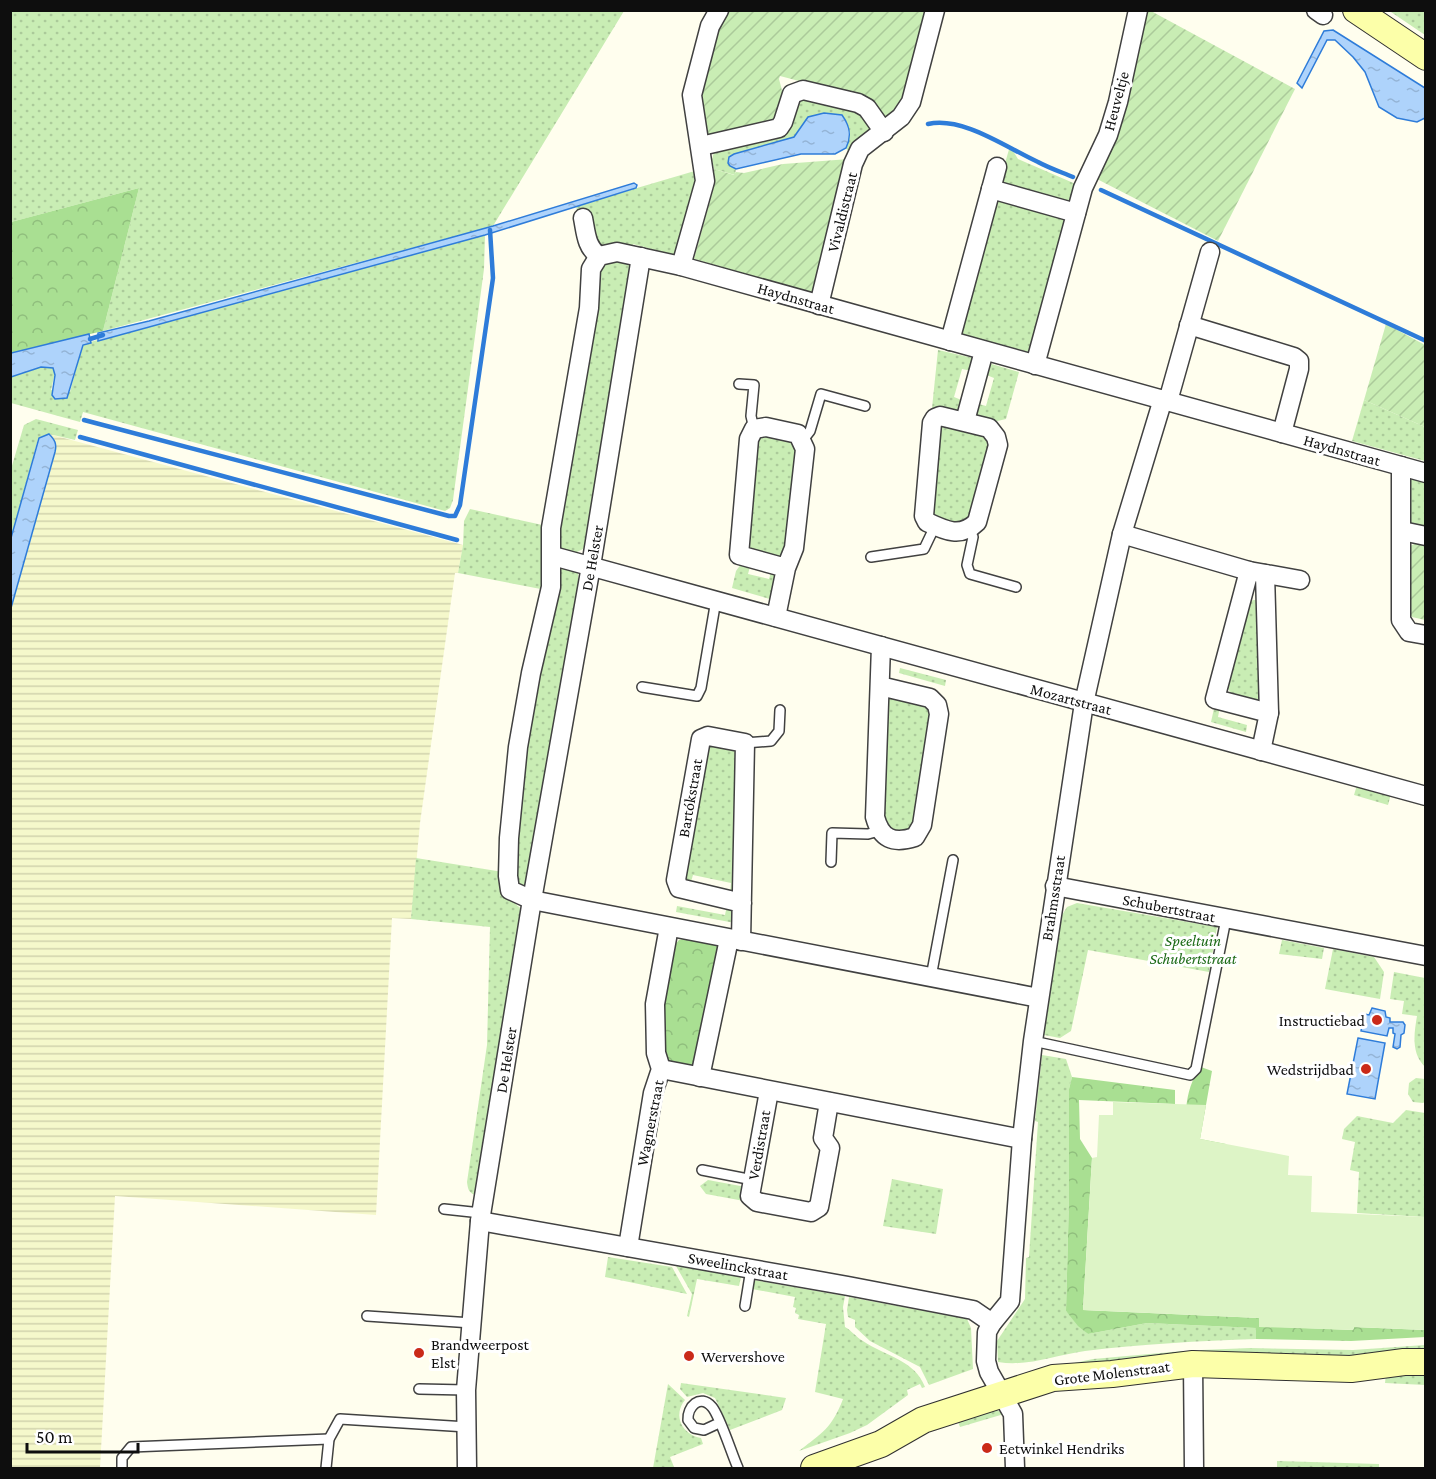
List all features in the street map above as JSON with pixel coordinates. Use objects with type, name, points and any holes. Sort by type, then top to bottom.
[{"type":"street","points":[[681,266],[705,181],[692,95],[710,26],[719,10]]},
{"type":"street","name":"Vivaldistraat","points":[[819,305],[853,164],[860,149],[901,117],[911,102],[935,10]]},
{"type":"street","name":"Heuveltje","points":[[1076,213],[1083,188],[1111,124],[1138,10]]},
{"type":"street","points":[[1356,10],[1425,57]]},
{"type":"street","points":[[701,146],[779,128],[792,94],[803,90],[858,103],[867,108],[884,132]]},
{"type":"street","points":[[950,341],[997,167]]},
{"type":"street","points":[[991,189],[1076,213],[1035,365]]},
{"type":"street","points":[[583,218],[588,243],[592,251],[599,256]]},
{"type":"street","points":[[641,257],[617,252],[599,256],[591,269],[589,308],[551,528],[553,556],[551,587],[531,673],[518,747],[509,838],[510,890],[532,900],[1039,998]]},
{"type":"street","points":[[1165,400],[1210,252]]},
{"type":"street","name":"Haydnstraat","points":[[641,257],[681,266],[1425,473]]},
{"type":"street","name":"De Helster","points":[[467,1468],[466,1390],[480,1217],[641,257]]},
{"type":"street","name":"Haydnstraat","points":[[1189,325],[1294,357],[1299,361],[1299,369],[1282,433]]},
{"type":"street","points":[[965,421],[984,351]]},
{"type":"street","name":"Brahmsstraat","points":[[1015,1468],[1013,1413],[989,1372],[986,1361],[987,1332],[1010,1301],[1022,1139],[1033,1041],[1084,703],[1103,610],[1122,534],[1165,400]]},
{"type":"street","points":[[940,416],[965,421],[989,428],[996,437],[998,445],[977,522],[969,530],[961,533],[934,526],[927,522],[924,516],[932,423],[940,416]]},
{"type":"street","points":[[776,617],[786,568],[794,548],[805,449],[798,434],[765,427],[754,429],[749,439],[739,555],[786,568]]},
{"type":"street","name":"Haydnstraat","points":[[1401,466],[1401,620],[1409,632],[1425,635]]},
{"type":"street","points":[[1402,531],[1425,536]]},
{"type":"street","points":[[1122,534],[1257,573],[1300,580]]},
{"type":"street","name":"Mozartstraat","points":[[553,556],[1425,796]]},
{"type":"street","points":[[1257,573],[1215,699],[1269,713]]},
{"type":"street","points":[[1257,573],[1269,713],[1261,751]]},
{"type":"street","points":[[880,686],[930,698],[938,705],[939,714],[922,825],[915,837],[904,840],[886,837],[879,831],[875,817],[881,646]]},
{"type":"street","name":"Bartókstraat","points":[[742,903],[679,888],[676,880],[701,739],[708,736],[745,743]]},
{"type":"street","points":[[700,1077],[735,940],[742,903],[745,743]]},
{"type":"street","name":"Schubertstraat","points":[[1055,886],[1425,956]]},
{"type":"street","name":"Wagnerstraat","points":[[628,1247],[653,1093],[661,1070],[656,1053],[655,1004],[669,927]]},
{"type":"street","name":"Verdistraat","points":[[661,1070],[1022,1139]]},
{"type":"street","name":"Verdistraat","points":[[768,1091],[750,1196],[757,1202],[811,1212],[819,1207],[830,1148],[823,1138],[829,1102]]},
{"type":"street","name":"Sweelinckstraat","points":[[480,1217],[628,1247],[973,1310],[992,1323]]},
{"type":"street","name":"Grote Molenstraat","points":[[814,1468],[881,1444],[923,1419],[1053,1378],[1112,1374],[1193,1364],[1351,1369],[1404,1362],[1425,1362]]},
{"type":"street","points":[[1193,1364],[1194,1468]]},
{"type":"lane","points":[[740,384],[754,385],[751,416],[754,429]]},
{"type":"lane","points":[[802,440],[810,431],[821,394],[865,406]]},
{"type":"lane","points":[[871,557],[924,549],[934,526]]},
{"type":"lane","points":[[969,530],[973,537],[967,565],[970,574],[1016,587]]},
{"type":"lane","points":[[642,687],[697,696],[701,687],[716,600]]},
{"type":"lane","points":[[745,743],[771,741],[779,731],[780,710]]},
{"type":"lane","points":[[831,862],[832,833],[868,834],[879,831]]},
{"type":"lane","points":[[931,977],[953,860]]},
{"type":"lane","points":[[1033,1041],[1190,1075],[1196,1069],[1226,919]]},
{"type":"lane","points":[[702,1170],[753,1180]]},
{"type":"lane","points":[[444,1209],[480,1217]]},
{"type":"lane","points":[[745,1306],[751,1269]]},
{"type":"lane","points":[[367,1316],[472,1323]]},
{"type":"lane","points":[[419,1389],[466,1390]]},
{"type":"lane","points":[[326,1468],[328,1438],[340,1419],[467,1427]]},
{"type":"lane","points":[[719,1424],[738,1468]]},
{"type":"lane","points":[[122,1468],[122,1458],[131,1447],[328,1438]]},
{"type":"green space","points":[[10,11],[624,11],[493,226],[103,331],[139,188],[11,222]]},
{"type":"green space","points":[[728,11],[926,11],[902,99],[898,109],[890,116],[881,116],[860,97],[780,76],[784,98],[777,121],[712,137],[707,134],[700,92],[717,28]]},
{"type":"green space","points":[[1145,11],[1151,11],[1295,89],[1218,241],[1095,178]]},
{"type":"green space","points":[[1389,11],[1425,11],[1425,35],[1391,12]]},
{"type":"green space","points":[[800,98],[857,109],[872,128],[851,155],[846,148],[850,132],[808,117],[794,137],[728,160],[730,166],[736,169],[735,175],[714,169],[712,160],[714,151]]},
{"type":"green space","points":[[1010,146],[1018,159],[1078,185],[1073,203],[1005,186],[1001,177]]},
{"type":"green space","points":[[849,159],[813,293],[694,259],[714,186],[714,169],[734,175],[736,172],[744,173],[783,164]]},
{"type":"green space","points":[[698,170],[698,179],[677,256],[633,244],[632,247],[598,248],[578,214],[576,206]]},
{"type":"green space","points":[[139,188],[103,331],[11,353],[11,222]]},
{"type":"green space","points":[[998,200],[1066,219],[1032,353],[959,333],[994,203]]},
{"type":"green space","points":[[485,235],[484,269],[453,500],[450,508],[445,511],[83,412],[80,422],[11,403],[10,377],[41,367],[53,368],[55,372],[51,390],[70,392],[83,344]]},
{"type":"green space","points":[[608,258],[628,262],[632,267],[586,542],[583,549],[573,554],[558,549],[556,541],[596,274]]},
{"type":"green space","points":[[1386,324],[1425,345],[1425,427],[1364,400]]},
{"type":"green space","points":[[938,350],[973,358],[972,371],[962,369],[954,397],[964,401],[958,412],[952,413],[932,408]]},
{"type":"green space","points":[[988,363],[1019,372],[1006,419],[989,423],[975,418],[975,403],[986,406],[994,378],[984,374]]},
{"type":"green space","points":[[1364,400],[1425,427],[1425,461],[1352,441]]},
{"type":"green space","points":[[36,419],[78,430],[75,440],[49,434],[38,439],[11,538],[11,469],[24,425]]},
{"type":"green space","points":[[943,422],[992,438],[972,517],[956,524],[933,517],[936,428]]},
{"type":"green space","points":[[770,432],[797,444],[790,550],[781,558],[753,551],[748,547],[758,440],[762,435]]},
{"type":"green space","points":[[49,434],[463,545],[458,573],[455,573],[420,823],[411,919],[392,918],[376,1215],[115,1196],[100,1468],[11,1468],[10,608],[55,452],[54,439]]},
{"type":"green space","points":[[1414,476],[1425,478],[1425,532],[1408,527],[1410,479]]},
{"type":"green space","points":[[470,509],[547,526],[546,590],[458,573],[464,521]]},
{"type":"green space","points":[[1419,542],[1425,543],[1425,620],[1412,617],[1408,612],[1410,546]]},
{"type":"green space","points":[[751,563],[748,574],[769,579],[772,569],[776,571],[773,600],[732,588],[736,571],[741,564]]},
{"type":"green space","points":[[564,566],[578,573],[579,585],[527,886],[519,889],[513,876],[521,758],[560,568]]},
{"type":"green space","points":[[1262,599],[1260,700],[1258,702],[1235,696],[1227,685],[1247,601]]},
{"type":"green space","points":[[900,668],[946,680],[945,686],[899,673]]},
{"type":"green space","points":[[894,694],[932,707],[915,826],[904,834],[886,830],[879,814],[887,697]]},
{"type":"green space","points":[[1215,704],[1220,706],[1218,717],[1247,725],[1246,732],[1211,722]]},
{"type":"green space","points":[[710,744],[740,751],[735,890],[730,893],[731,883],[693,875],[690,885],[682,877],[706,748]]},
{"type":"green space","points":[[1357,785],[1391,794],[1388,805],[1354,795]]},
{"type":"green space","points":[[416,858],[503,872],[511,898],[523,910],[477,1196],[469,1191],[467,1182],[487,1045],[490,927],[411,919]]},
{"type":"green space","name":"Speeltuin Schubertstraat","points":[[1077,903],[1217,927],[1209,972],[1088,950],[1071,1031],[1060,1038],[1044,1035],[1062,915],[1067,907]]},
{"type":"green space","points":[[727,905],[734,909],[735,923],[676,912],[677,906],[725,915]]},
{"type":"green space","points":[[688,938],[718,944],[696,1069],[669,1063],[663,1057],[661,1015],[672,948],[679,940]]},
{"type":"green space","points":[[1282,940],[1324,948],[1322,959],[1279,954]]},
{"type":"green space","points":[[1333,949],[1374,957],[1384,972],[1380,999],[1325,989]]},
{"type":"green space","points":[[1394,972],[1425,978],[1425,1067],[1417,1056],[1415,1036],[1417,1016],[1402,1014],[1404,1001],[1390,999]]},
{"type":"green space","points":[[1042,1055],[1066,1059],[1072,1077],[1069,1089],[1066,1311],[1088,1334],[1147,1323],[1256,1328],[1256,1339],[1127,1346],[1085,1351],[1031,1362],[998,1362],[997,1341],[1025,1299],[1026,1258],[1029,1257],[1038,1122],[1035,1121]]},
{"type":"green space","points":[[1201,1067],[1212,1071],[1200,1139],[1226,1144],[1185,1153],[1185,1119],[1188,1097],[1195,1076]]},
{"type":"green space","points":[[1072,1077],[1175,1090],[1175,1104],[1079,1100],[1080,1139],[1092,1158],[1083,1310],[1260,1318],[1259,1326],[1425,1330],[1425,1337],[1351,1341],[1256,1339],[1256,1328],[1147,1323],[1088,1334],[1066,1311],[1069,1089]]},
{"type":"green space","points":[[1416,1078],[1425,1079],[1425,1102],[1423,1103],[1413,1102],[1408,1094],[1409,1083]]},
{"type":"green space","points":[[1113,1102],[1206,1105],[1200,1139],[1289,1156],[1288,1175],[1312,1176],[1311,1212],[1425,1217],[1425,1330],[1259,1327],[1259,1318],[1083,1310],[1092,1158],[1097,1157],[1099,1115],[1113,1115]]},
{"type":"green space","points":[[1406,1110],[1425,1113],[1425,1217],[1357,1213],[1359,1172],[1350,1170],[1355,1142],[1342,1139],[1344,1129],[1357,1116],[1393,1123]]},
{"type":"green space","points":[[892,1179],[943,1189],[936,1234],[883,1226]]},
{"type":"green space","points":[[708,1180],[746,1187],[744,1201],[706,1194],[700,1186]]},
{"type":"green space","points":[[608,1257],[672,1267],[687,1294],[605,1277]]},
{"type":"green space","points":[[676,1266],[741,1277],[739,1286],[697,1279],[689,1317],[687,1316],[692,1294]]},
{"type":"green space","points":[[754,1280],[845,1296],[843,1307],[845,1327],[863,1341],[907,1365],[920,1378],[925,1387],[922,1388],[920,1384],[907,1390],[908,1395],[867,1425],[799,1451],[830,1423],[843,1399],[815,1392],[826,1324],[798,1319],[799,1315],[795,1313],[796,1308],[793,1307],[795,1297],[752,1289]]},
{"type":"green space","points":[[849,1297],[967,1319],[971,1328],[973,1369],[929,1385],[920,1367],[870,1341],[855,1327],[855,1320],[848,1317]]},
{"type":"green space","points":[[1425,1345],[1425,1351],[1366,1359],[1199,1352],[1201,1350],[1250,1348],[1353,1350]]},
{"type":"green space","points":[[1183,1351],[1185,1358],[1065,1365],[1093,1359]]},
{"type":"green space","points":[[1425,1372],[1425,1385],[1385,1383],[1386,1374]]},
{"type":"green space","points":[[681,1383],[786,1398],[782,1410],[730,1430],[715,1398],[703,1393],[687,1397],[680,1389]]},
{"type":"green space","points":[[668,1384],[685,1400],[679,1412],[681,1424],[689,1433],[701,1438],[703,1444],[670,1457],[674,1467],[653,1468]]},
{"type":"green space","points":[[995,1409],[1004,1414],[960,1427],[957,1419]]},
{"type":"green space","points":[[1277,1461],[1379,1464],[1379,1468],[1277,1468]]},
{"type":"water","points":[[1333,30],[1425,88],[1425,118],[1417,122],[1397,118],[1379,107],[1365,72],[1335,40],[1327,40],[1302,88],[1297,83],[1324,31]]},
{"type":"water","points":[[824,113],[842,115],[847,123],[849,139],[846,148],[835,154],[801,154],[736,169],[728,163],[729,157],[734,154],[794,137],[808,117]]},
{"type":"water","points":[[634,183],[637,185],[636,188],[485,235],[98,341],[98,333],[493,226]]},
{"type":"water","points":[[89,334],[91,343],[83,345],[67,398],[55,399],[52,395],[55,375],[53,368],[41,367],[11,377],[11,353]]},
{"type":"water","points":[[49,434],[55,442],[55,452],[11,608],[11,538],[39,438]]},
{"type":"water","name":"Instructiebad","points":[[1372,1008],[1385,1011],[1390,1022],[1403,1022],[1405,1025],[1400,1047],[1397,1049],[1393,1047],[1395,1034],[1393,1028],[1389,1028],[1387,1036],[1361,1031],[1364,1014],[1369,1015]]},
{"type":"water","name":"Wedstrijdbad","points":[[1358,1038],[1385,1043],[1375,1099],[1347,1094]]},
{"type":"waterway","points":[[928,124],[942,123],[970,129],[1073,177]]},
{"type":"waterway","points":[[1101,190],[1426,341]]},
{"type":"waterway","points":[[84,420],[455,516],[460,505],[493,278],[490,230]]},
{"type":"waterway","points":[[90,339],[103,335]]},
{"type":"waterway","points":[[80,437],[457,540]]},
{"type":"place","name":"Instructiebad","points":[[1377,1020]]},
{"type":"place","name":"Wedstrijdbad","points":[[1366,1069]]},
{"type":"place","name":"Brandweerpost Elst","points":[[419,1353]]},
{"type":"place","name":"Wervershove","points":[[689,1356]]},
{"type":"place","name":"Eetwinkel Hendriks","points":[[987,1448]]}]
